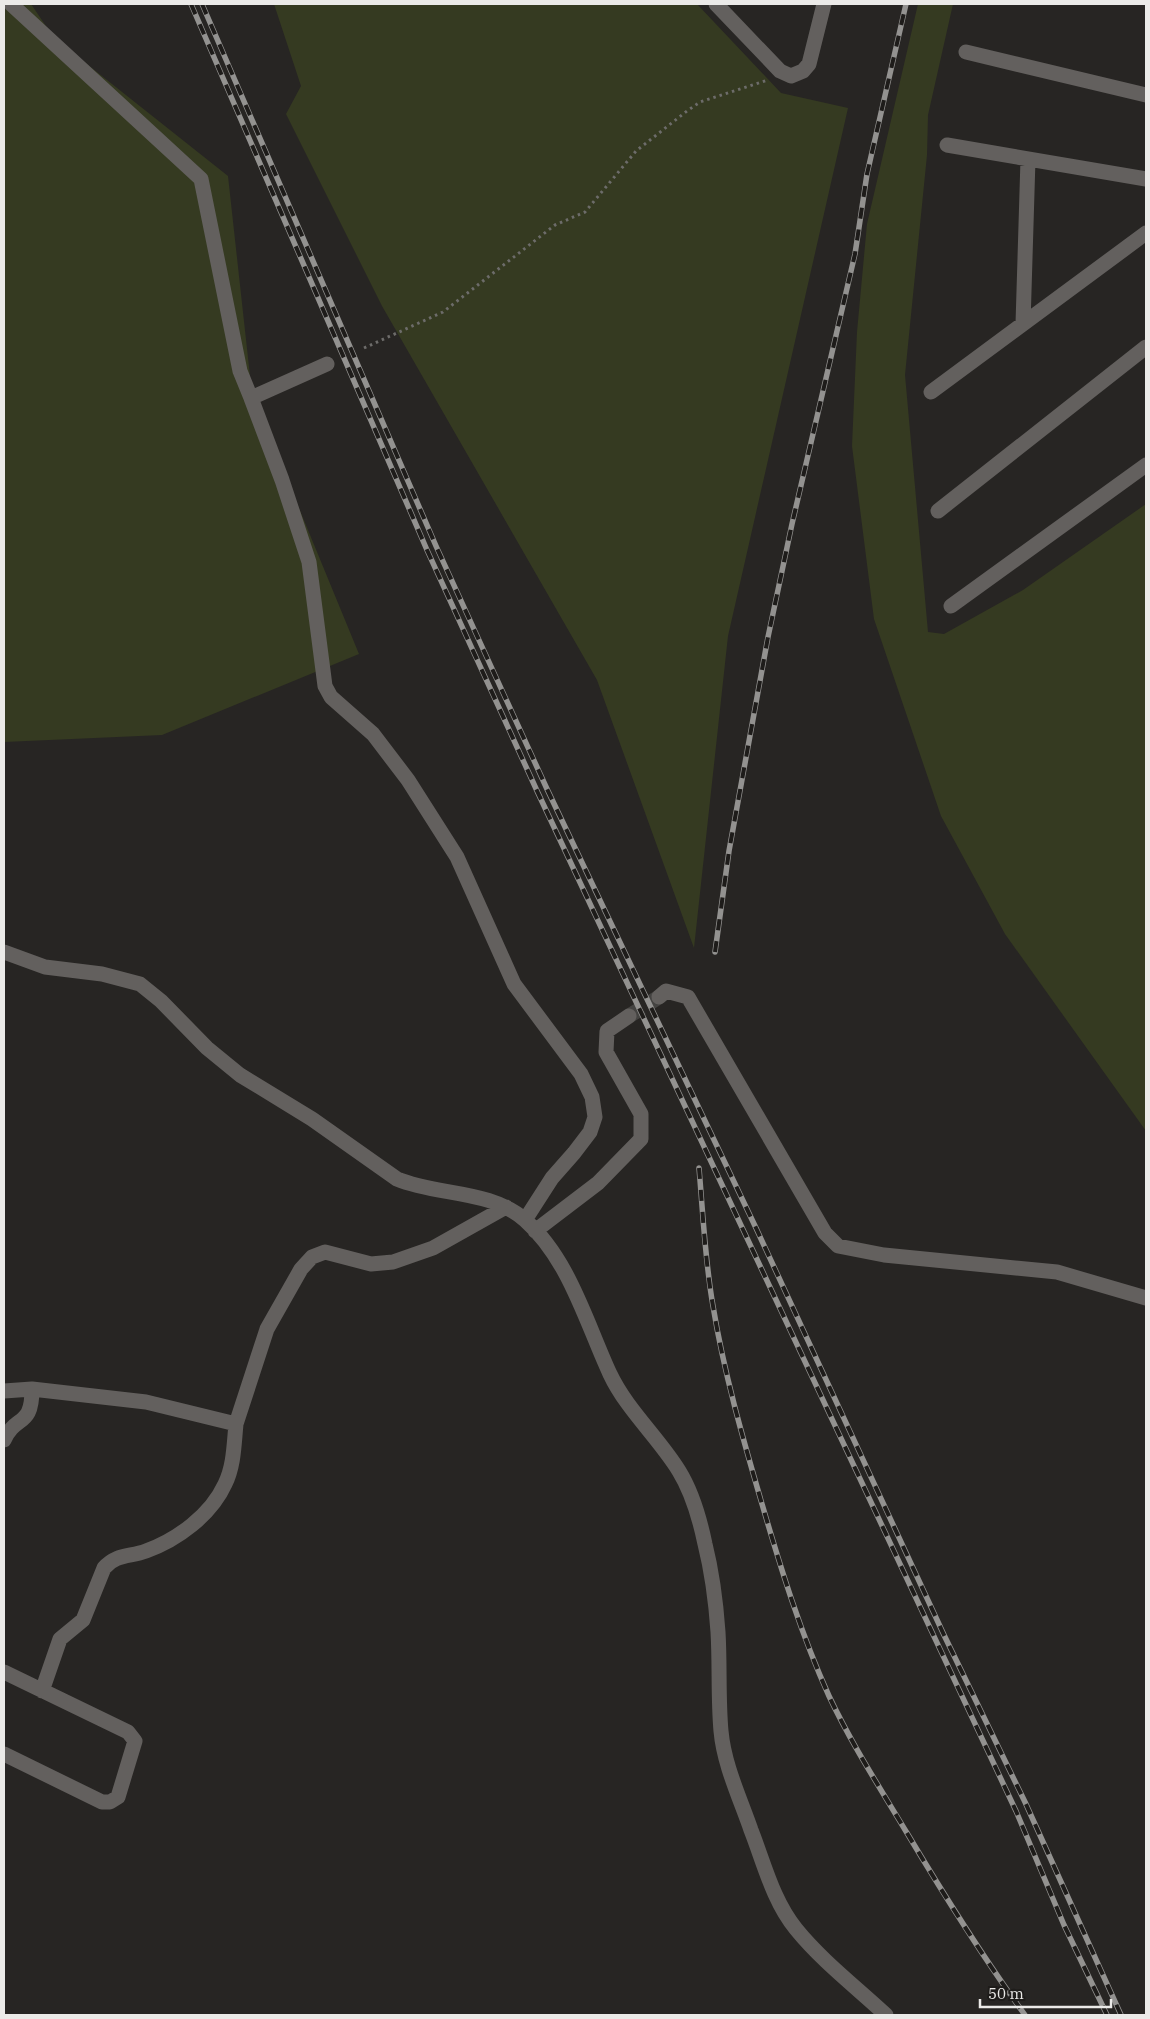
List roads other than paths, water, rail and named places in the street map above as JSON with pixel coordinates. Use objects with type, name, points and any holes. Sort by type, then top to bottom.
[{"type":"street","points":[[11,4],[201,179],[240,371],[282,480],[309,562],[325,686],[331,697],[348,714],[373,734],[408,780],[457,857],[514,984],[581,1074],[592,1097],[595,1117],[590,1132],[552,1178],[530,1225]]},
{"type":"street","points":[[716,4],[785,75],[791,76],[797,74],[809,64],[824,4]]},
{"type":"street","points":[[966,52],[1146,94]]},
{"type":"street","points":[[947,144],[1146,179]]},
{"type":"street","points":[[1023,324],[1028,159]]},
{"type":"street","points":[[930,392],[1146,233]]},
{"type":"street","points":[[938,511],[1146,346]]},
{"type":"street","points":[[251,398],[327,364]]},
{"type":"street","points":[[951,606],[1146,465]]},
{"type":"street","points":[[4,952],[44,967],[102,974],[140,984],[161,1001],[207,1048],[240,1075],[312,1119],[397,1179],[409,1184],[455,1192],[506,1207],[530,1225],[551,1251],[571,1285],[611,1376],[623,1397],[669,1457],[688,1489],[706,1544],[714,1597],[718,1631],[721,1732],[724,1751],[773,1887],[795,1928],[886,2015]]},
{"type":"street","points":[[659,997],[666,992],[688,997],[825,1233],[838,1246],[884,1255],[1057,1272],[1146,1298]]},
{"type":"street","points":[[530,1225],[598,1183],[641,1139],[641,1114],[606,1052],[608,1031],[629,1016]]},
{"type":"street","points":[[42,1691],[60,1639],[83,1620],[104,1568],[109,1562],[115,1558],[143,1552],[165,1544],[189,1527],[216,1502],[226,1483],[231,1466],[236,1424],[267,1329],[301,1269],[312,1257],[325,1252],[371,1264],[393,1262],[433,1248],[506,1207]]},
{"type":"street","points":[[4,1391],[32,1388],[146,1402],[236,1424]]},
{"type":"street","points":[[4,1440],[6,1435],[30,1413],[32,1388]]},
{"type":"street","points":[[4,1672],[128,1732],[134,1737],[135,1741],[118,1797],[110,1802],[102,1802],[4,1754]]},
{"type":"tunnel","points":[[629,1016],[659,997]]},
{"type":"railway","points":[[191,4],[427,550],[538,793],[1016,1811],[1064,1925],[1107,2015]]},
{"type":"railway","points":[[202,4],[436,546],[547,789],[756,1228],[944,1635],[1025,1802],[1121,2015]]},
{"type":"railway","points":[[715,952],[729,851],[768,637],[792,524],[855,254],[867,174],[906,4]]},
{"type":"railway","points":[[699,1168],[710,1289],[728,1381],[769,1528],[809,1649],[829,1696],[866,1765],[964,1925],[1025,2015]]}]
